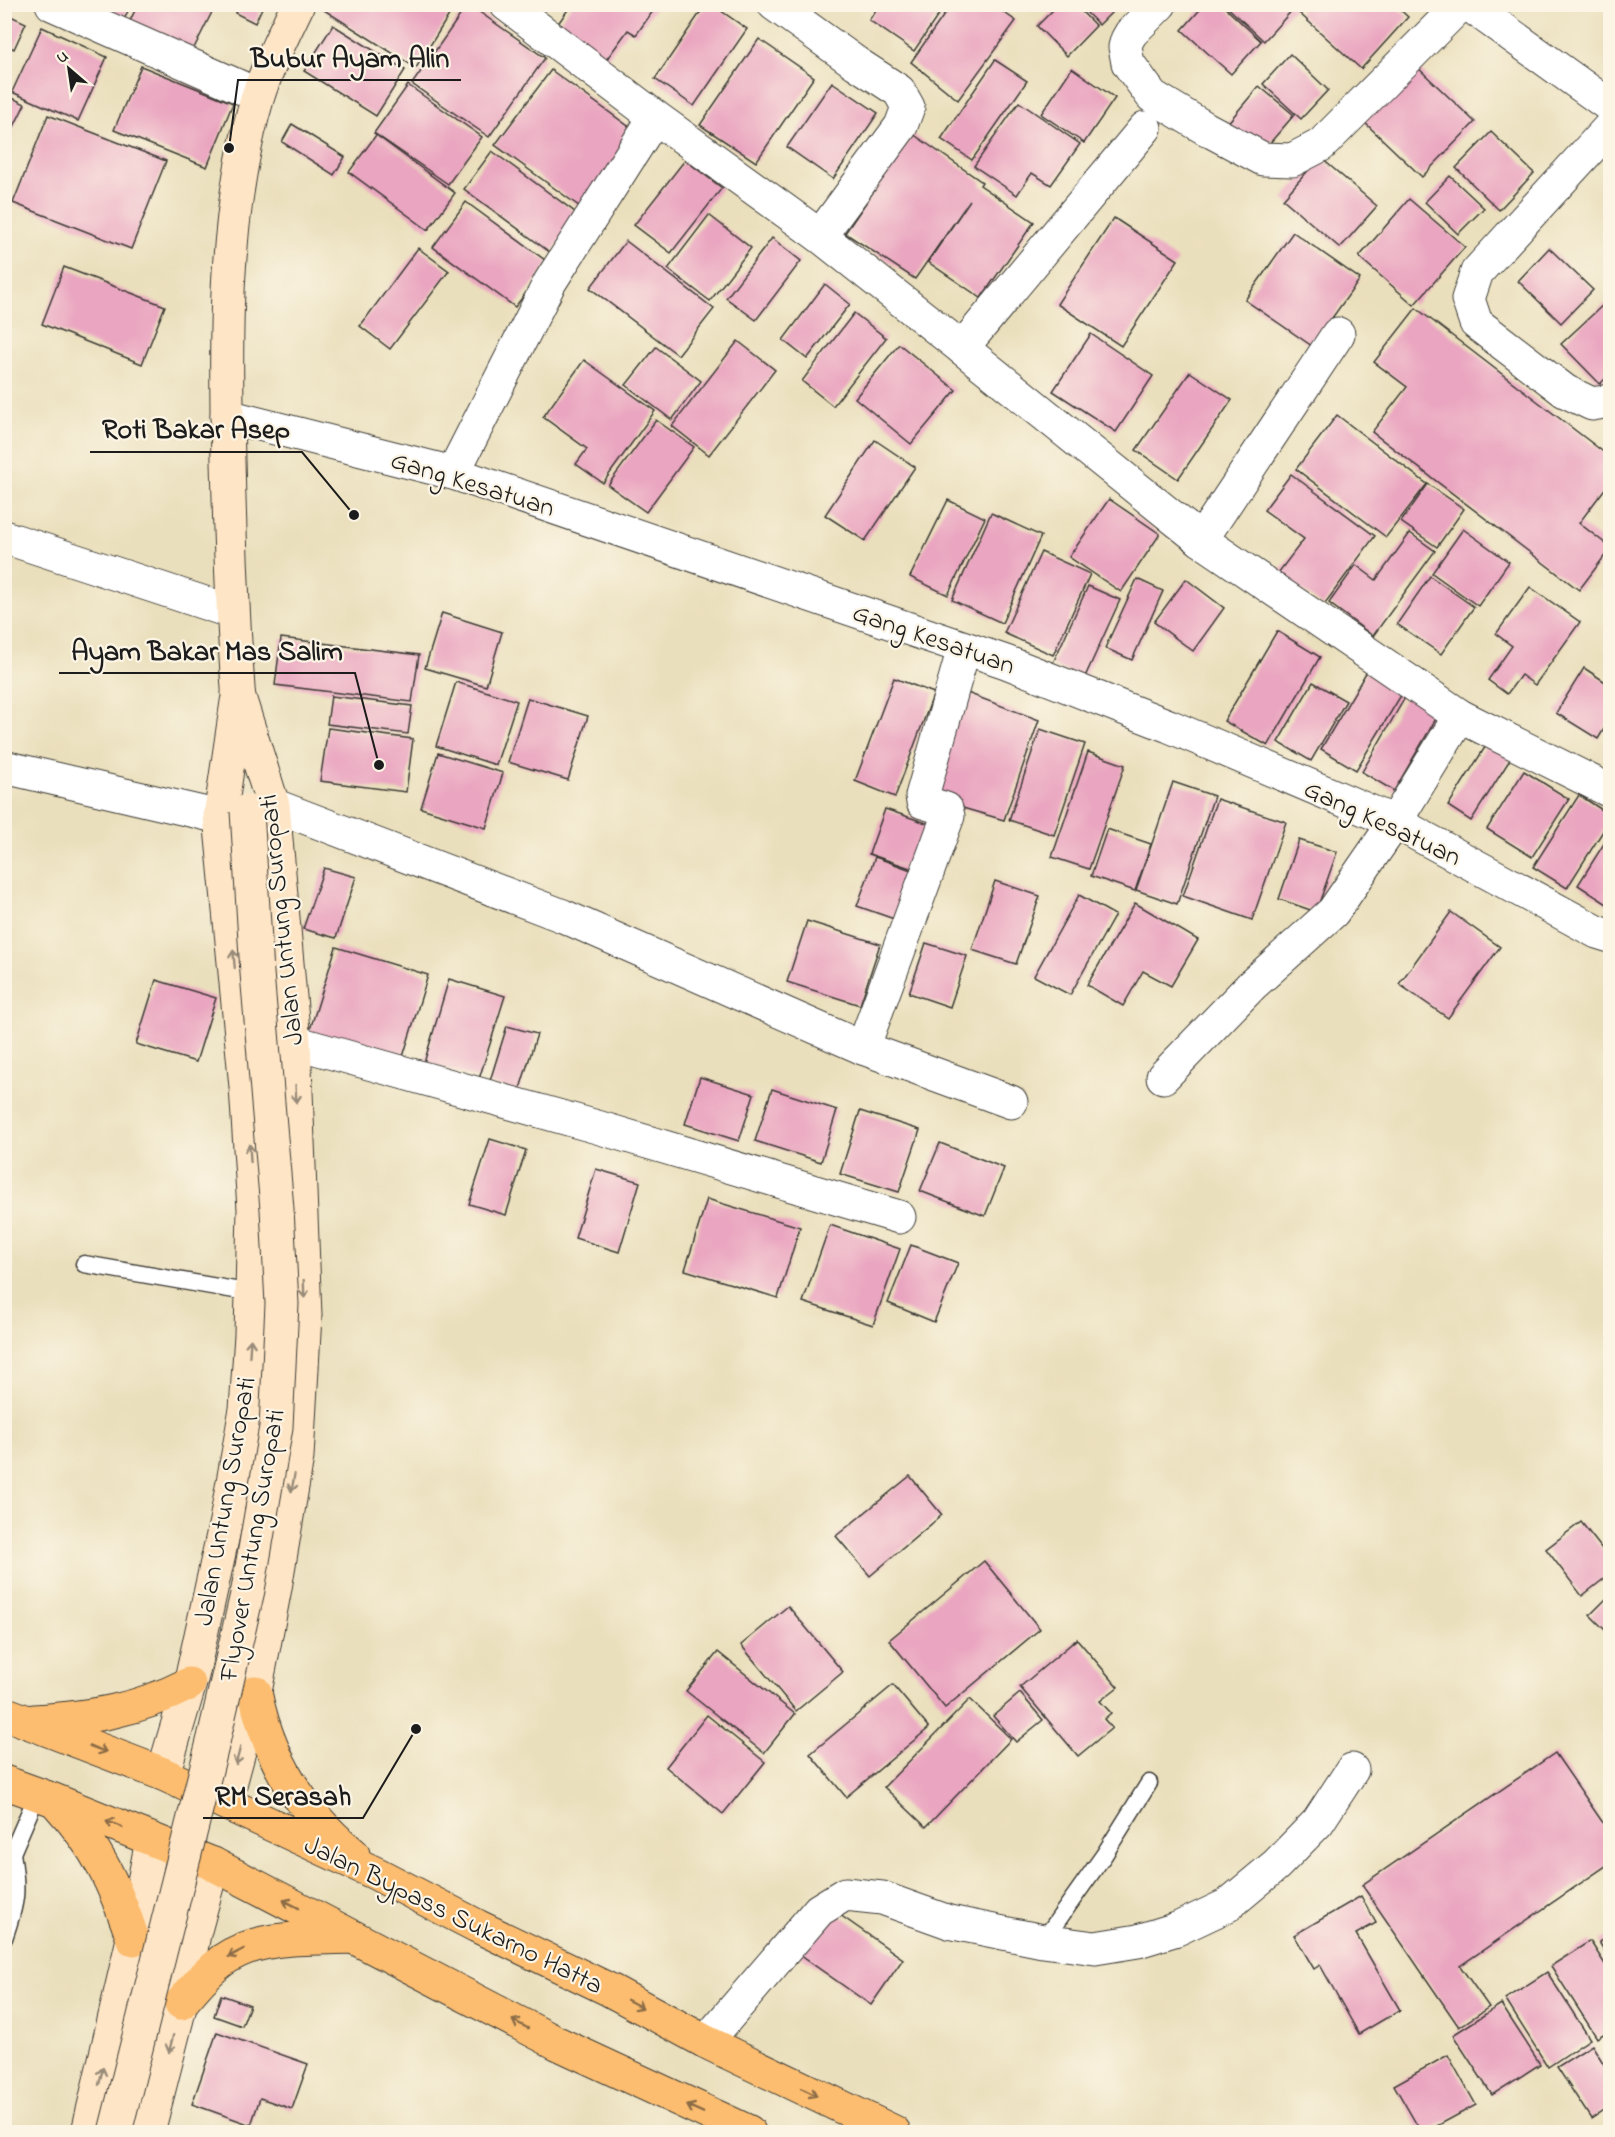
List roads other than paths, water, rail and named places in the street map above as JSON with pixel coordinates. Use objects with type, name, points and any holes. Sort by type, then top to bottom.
[{"type":"highway","points":[[15,1717],[111,1713],[159,1699],[190,1680]]},
{"type":"highway","points":[[256,1687],[260,1719],[268,1744],[292,1788],[324,1827],[377,1874]]},
{"type":"highway","name":"Jalan Bypass Sukarno Hatta","points":[[15,1717],[163,1774],[377,1874],[609,1990],[706,2042],[894,2133]]},
{"type":"highway","points":[[4,1782],[213,1864],[557,2043],[749,2133]]},
{"type":"highway","points":[[45,1797],[86,1837],[112,1882],[135,1930]]},
{"type":"highway","points":[[181,2003],[211,1970],[235,1952],[248,1947],[278,1941],[355,1937]]},
{"type":"main road","name":"Flyover Untung Suropati","points":[[115,2133],[217,1727],[248,1590],[276,1426],[282,1304],[278,1209],[257,973],[232,612],[227,416],[227,288],[240,171],[258,95],[276,49],[298,4]]},
{"type":"main road","name":"Jalan Untung Suropati","points":[[225,1803],[256,1687],[297,1457],[305,1315],[294,1042],[247,811]]},
{"type":"main road","name":"Jalan Untung Suropati","points":[[163,1774],[190,1680],[226,1521],[246,1409],[254,1209],[247,1098],[247,811]]},
{"type":"main road","points":[[190,1680],[204,1698],[216,1704],[228,1705],[240,1701],[256,1687]]},
{"type":"main road","points":[[88,2133],[135,1930],[152,1840]]},
{"type":"main road","points":[[148,2133],[181,2003],[194,1934],[213,1864]]},
{"type":"main road","points":[[135,1930],[148,1907],[166,1902],[184,1909],[190,1916],[194,1934]]},
{"type":"street","points":[[52,4],[258,95]]},
{"type":"street","points":[[506,4],[655,117],[820,236],[1201,540],[1460,716],[1611,791]]},
{"type":"street","points":[[774,4],[899,91],[908,106],[901,126],[820,236]]},
{"type":"street","points":[[1160,4],[1131,33],[1125,46],[1128,63],[1152,96],[1263,159],[1292,160],[1321,145],[1461,4]]},
{"type":"street","points":[[1468,4],[1611,106]]},
{"type":"street","points":[[453,472],[550,282],[655,117]]},
{"type":"street","points":[[1611,127],[1477,272],[1468,299],[1476,323],[1565,391],[1592,404],[1611,401]]},
{"type":"street","points":[[962,348],[1145,128]]},
{"type":"street","points":[[1201,540],[1338,334]]},
{"type":"street","name":"Gang Kesatuan","points":[[227,416],[453,472],[964,648],[1169,726],[1395,822],[1587,926],[1611,936]]},
{"type":"street","points":[[4,537],[232,612]]},
{"type":"street","points":[[863,1048],[948,816],[946,809],[923,802],[922,796],[964,648]]},
{"type":"street","points":[[1163,1077],[1252,985],[1333,912],[1395,822],[1460,716]]},
{"type":"street","points":[[4,767],[247,811],[563,916],[863,1048],[1011,1102]]},
{"type":"street","points":[[294,1042],[597,1127],[899,1217]]},
{"type":"street","points":[[706,2042],[819,1910],[845,1894],[882,1898],[949,1922],[1043,1941],[1095,1948],[1138,1941],[1177,1929],[1228,1905],[1276,1865],[1318,1822],[1352,1770]]},
{"type":"lane","points":[[84,1264],[252,1293]]},
{"type":"lane","points":[[1043,1941],[1104,1856],[1149,1783]]},
{"type":"lane","points":[[4,1938],[15,1907],[17,1884],[8,1856],[45,1797]]},
{"type":"place","name":"Bubur Ayam Alin","points":[[229,148]]},
{"type":"place","name":"Roti Bakar Asep","points":[[354,515]]},
{"type":"place","name":"Ayam Bakar Mas Salim","points":[[379,765]]},
{"type":"place","name":"RM Serasah","points":[[416,1729]]}]
